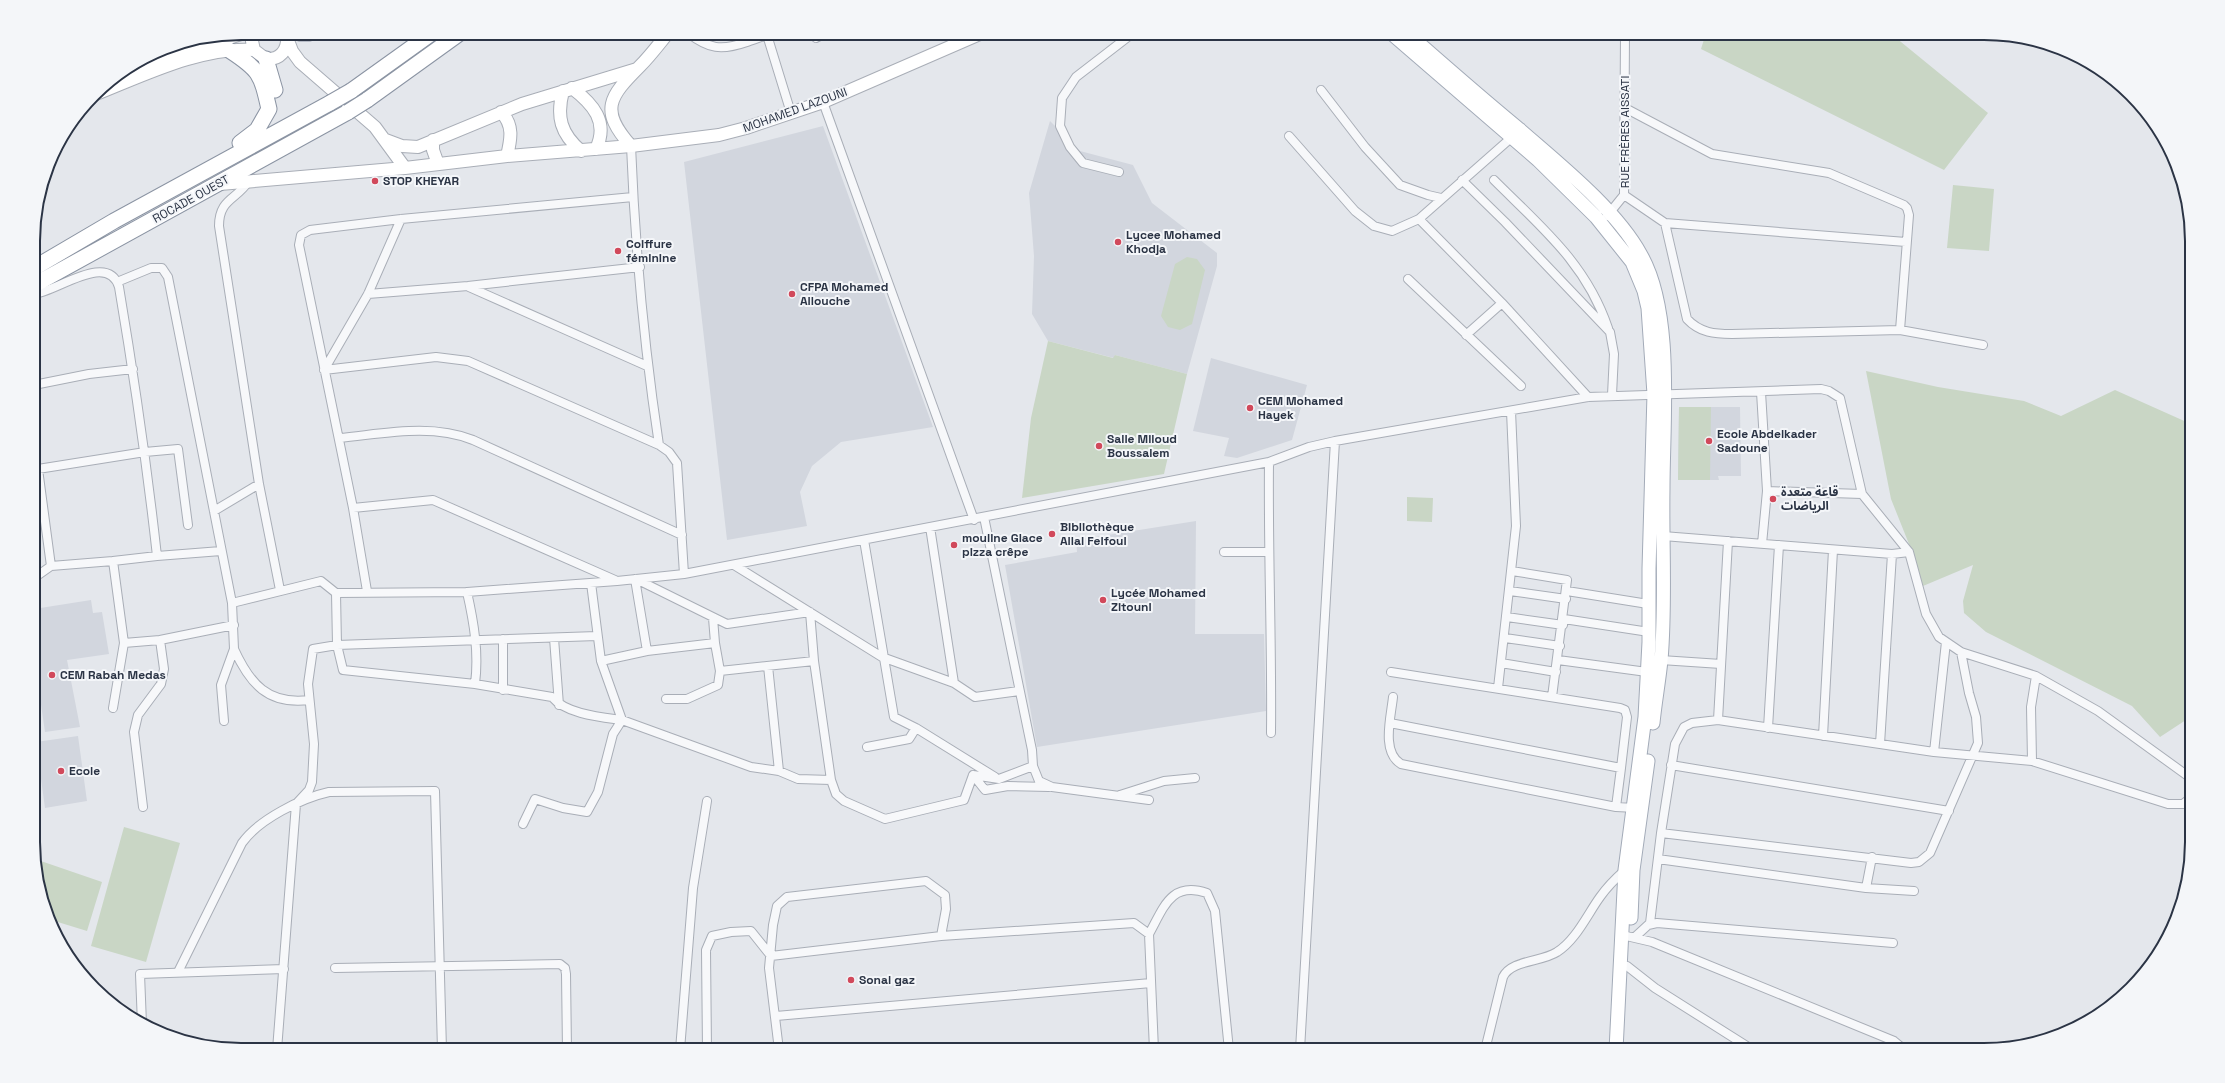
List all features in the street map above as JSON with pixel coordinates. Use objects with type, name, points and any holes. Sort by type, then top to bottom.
[{"type":"highway","name":"ROCADE OUEST","points":[[40,265],[210,168],[351,91],[422,40]]},
{"type":"highway","name":"ROCADE OUEST","points":[[40,282],[348,112],[450,40]]},
{"type":"highway","points":[[229,50],[251,66],[262,81],[269,109]]},
{"type":"highway","points":[[210,168],[221,156],[257,130],[274,99],[274,88],[266,55]]},
{"type":"main road","points":[[252,40],[266,55]]},
{"type":"main road","points":[[266,55],[286,48],[288,40]]},
{"type":"main road","points":[[291,40],[292,51],[305,67],[367,118],[386,140],[405,168]]},
{"type":"main road","points":[[632,146],[615,127],[612,117],[612,104],[617,91],[662,40]]},
{"type":"main road","name":"MOHAMED LAZOUNI","points":[[217,184],[405,168],[507,156],[581,151],[719,135],[746,128],[823,102],[966,40]]},
{"type":"main road","points":[[1399,40],[1605,218]]},
{"type":"main road","points":[[1415,40],[1544,151],[1642,256],[1659,306],[1662,342],[1648,604],[1649,632],[1636,808],[1622,1043]]},
{"type":"main road","points":[[140,67],[220,41]]},
{"type":"main road","points":[[194,50],[200,44]]},
{"type":"main road","points":[[109,89],[176,64],[229,50],[266,55],[305,67]]},
{"type":"main road","points":[[386,140],[412,148],[423,145],[501,112],[637,68]]},
{"type":"main road","points":[[568,90],[592,105],[600,119],[601,134],[596,149]]},
{"type":"main road","points":[[568,90],[559,113],[560,124],[569,140],[581,151]]},
{"type":"main road","points":[[501,112],[508,120],[511,129],[507,156]]},
{"type":"main road","points":[[600,119],[612,117]]},
{"type":"main road","points":[[433,140],[433,150],[438,164]]},
{"type":"main road","points":[[1617,1043],[1629,936],[1625,870],[1661,660],[1663,536],[1659,394]]},
{"type":"street","points":[[697,40],[716,48],[732,47],[752,40]]},
{"type":"street","points":[[771,40],[791,113]]},
{"type":"street","points":[[1119,172],[1083,163],[1070,147],[1060,126],[1062,98],[1076,77],[1124,40]]},
{"type":"street","name":"RUE FRÈRES AISSATI","points":[[1605,218],[1624,195],[1625,40]]},
{"type":"street","points":[[1321,90],[1366,147],[1400,185],[1441,198]]},
{"type":"street","points":[[823,102],[974,520]]},
{"type":"street","points":[[1625,108],[1712,154],[1829,173],[1900,202],[1908,212],[1900,330]]},
{"type":"street","points":[[1289,136],[1355,211],[1374,226],[1392,231],[1419,218],[1511,138]]},
{"type":"street","points":[[632,146],[633,197],[647,366],[659,445]]},
{"type":"street","points":[[1462,180],[1505,222],[1610,332]]},
{"type":"street","points":[[1494,180],[1568,254],[1600,302],[1610,332],[1614,354],[1612,395]]},
{"type":"street","points":[[248,182],[224,205],[221,211],[219,226],[259,484],[280,590]]},
{"type":"street","points":[[1624,195],[1665,223],[1906,242]]},
{"type":"street","points":[[367,591],[353,508],[299,245],[301,235],[310,230],[401,219],[633,197]]},
{"type":"street","points":[[1419,218],[1502,303],[1588,397]]},
{"type":"street","points":[[324,370],[368,294],[401,219]]},
{"type":"street","points":[[1665,223],[1687,319],[1694,327],[1705,332],[1732,334],[1900,330],[1983,345]]},
{"type":"street","points":[[368,294],[468,286],[640,267]]},
{"type":"street","points":[[117,282],[151,268],[162,268],[166,273],[214,511],[220,551],[232,602],[234,649],[221,684],[224,721]]},
{"type":"street","points":[[40,292],[86,274],[97,272],[110,274],[117,282],[145,452],[158,556]]},
{"type":"street","points":[[1408,279],[1521,386]]},
{"type":"street","points":[[468,286],[647,366]]},
{"type":"street","points":[[1466,334],[1502,303]]},
{"type":"street","points":[[324,370],[436,357],[468,361],[659,445],[669,452],[677,463],[684,574]]},
{"type":"street","points":[[40,384],[89,374],[132,369]]},
{"type":"street","points":[[232,602],[322,581],[336,593],[367,591],[467,592],[617,581],[684,574],[974,520],[1269,462],[1309,447],[1335,441],[1588,397],[1612,395],[1821,390],[1836,394],[1842,405],[1862,494],[1909,552],[1926,614],[1934,630],[1946,642],[1961,652],[2036,676],[2098,711],[2185,774]]},
{"type":"street","points":[[1761,392],[1767,491],[1762,544]]},
{"type":"street","points":[[1498,688],[1505,638],[1516,526],[1511,410]]},
{"type":"street","points":[[339,438],[429,430],[452,433],[473,440],[682,535]]},
{"type":"street","points":[[1300,1043],[1335,441]]},
{"type":"street","points":[[40,469],[145,452],[178,449],[188,525]]},
{"type":"street","points":[[1269,462],[1268,552],[1272,627],[1271,733]]},
{"type":"street","points":[[40,484],[51,566]]},
{"type":"street","points":[[214,511],[259,484]]},
{"type":"street","points":[[1767,491],[1862,494]]},
{"type":"street","points":[[353,508],[433,500],[617,581]]},
{"type":"street","points":[[984,517],[1032,750],[1033,766],[1039,781],[1052,787]]},
{"type":"street","points":[[930,527],[954,683]]},
{"type":"street","points":[[1663,536],[1892,554],[1909,552]]},
{"type":"street","points":[[864,540],[894,718],[916,728],[999,779]]},
{"type":"street","points":[[1718,720],[1728,541]]},
{"type":"street","points":[[1768,728],[1779,545]]},
{"type":"street","points":[[1823,736],[1834,550]]},
{"type":"street","points":[[40,574],[51,566],[220,551]]},
{"type":"street","points":[[1224,552],[1268,552]]},
{"type":"street","points":[[1880,744],[1892,554]]},
{"type":"street","points":[[113,561],[124,643],[113,708]]},
{"type":"street","points":[[734,565],[884,658],[954,683],[975,697],[1019,691]]},
{"type":"street","points":[[1512,571],[1565,579],[1568,583],[1552,697]]},
{"type":"street","points":[[635,579],[727,624],[810,612]]},
{"type":"street","points":[[635,579],[647,651]]},
{"type":"street","points":[[591,583],[601,661],[622,720]]},
{"type":"street","points":[[1510,591],[1566,595],[1648,604]]},
{"type":"street","points":[[467,592],[478,661],[475,684]]},
{"type":"street","points":[[336,593],[337,645],[343,670],[475,684],[503,690],[552,697],[559,706],[602,717],[622,720],[752,767],[779,771],[798,779],[831,780]]},
{"type":"street","points":[[810,612],[814,661],[831,780],[836,794],[844,801],[885,819],[964,800],[973,775]]},
{"type":"street","points":[[1507,617],[1649,632]]},
{"type":"street","points":[[666,699],[687,699],[718,685],[720,671],[715,643],[713,618]]},
{"type":"street","points":[[124,643],[160,640],[234,625]]},
{"type":"street","points":[[278,1043],[296,804],[309,790],[312,782],[314,744],[309,700],[309,667],[313,649],[337,645],[597,636]]},
{"type":"street","points":[[554,638],[559,706]]},
{"type":"street","points":[[1505,638],[1560,646]]},
{"type":"street","points":[[503,639],[503,690]]},
{"type":"street","points":[[143,807],[134,732],[138,715],[161,684],[164,669],[160,640]]},
{"type":"street","points":[[1934,752],[1946,642]]},
{"type":"street","points":[[601,661],[647,651],[715,643]]},
{"type":"street","points":[[234,649],[242,667],[267,694],[280,700],[293,702],[309,700]]},
{"type":"street","points":[[1661,833],[1872,857],[1911,863],[1926,859],[1930,854],[1978,743],[1978,733],[1961,652]]},
{"type":"street","points":[[1558,660],[1647,672]]},
{"type":"street","points":[[1661,660],[1721,664]]},
{"type":"street","points":[[720,671],[814,661]]},
{"type":"street","points":[[1501,663],[1556,672]]},
{"type":"street","points":[[768,666],[779,771]]},
{"type":"street","points":[[1391,672],[1498,688],[1625,710],[1627,717],[1616,807]]},
{"type":"street","points":[[2032,761],[2031,707],[2036,676]]},
{"type":"street","points":[[1393,697],[1390,723],[1390,750],[1396,760],[1401,764],[1616,807],[1636,808]]},
{"type":"street","points":[[523,824],[535,799],[563,808],[587,812],[598,792],[613,734],[622,720]]},
{"type":"street","points":[[1650,924],[1671,765],[1676,744],[1684,727],[1692,723],[1718,720],[1934,752],[2032,761],[2168,804],[2183,804],[2185,802]]},
{"type":"street","points":[[1390,723],[1621,768]]},
{"type":"street","points":[[867,747],[909,739],[916,728]]},
{"type":"street","points":[[1671,765],[1949,810]]},
{"type":"street","points":[[973,775],[999,779],[1033,766]]},
{"type":"street","points":[[973,775],[985,790],[1008,786],[1052,787],[1149,800]]},
{"type":"street","points":[[1118,796],[1164,781],[1195,778]]},
{"type":"street","points":[[178,972],[242,843],[252,831],[296,804],[315,795],[330,792],[435,791],[442,1043]]},
{"type":"street","points":[[681,1043],[693,888],[707,801]]},
{"type":"street","points":[[1866,888],[1872,857]]},
{"type":"street","points":[[1658,859],[1866,888],[1914,892]]},
{"type":"street","points":[[1487,1043],[1503,977],[1515,966],[1546,958],[1564,948],[1601,895],[1625,870]]},
{"type":"street","points":[[778,1043],[776,1016],[768,968],[771,956],[773,925],[777,906],[787,897],[926,881],[945,895],[946,909],[941,936]]},
{"type":"street","points":[[1155,1043],[1149,934],[1168,901],[1182,890],[1194,889],[1207,893],[1215,911],[1228,1043]]},
{"type":"street","points":[[771,956],[941,936],[1134,923],[1149,934]]},
{"type":"street","points":[[1629,936],[1650,924],[1822,936],[1893,943]]},
{"type":"street","points":[[707,1043],[706,950],[712,936],[731,932],[751,931],[771,956]]},
{"type":"street","points":[[1629,936],[1652,942],[1897,1043]]},
{"type":"street","points":[[334,968],[560,964],[565,968],[566,974],[567,1043]]},
{"type":"street","points":[[1627,966],[1655,988],[1742,1043]]},
{"type":"street","points":[[142,1017],[140,974],[284,969]]},
{"type":"street","points":[[776,1016],[1151,983]]},
{"type":"shaded area","name":"Lycee Mohamed Khodja","points":[[1050,121],[1080,151],[1133,165],[1152,203],[1217,253],[1217,266],[1187,374],[1115,355],[1114,358],[1048,341],[1032,314],[1034,256],[1029,193]]},
{"type":"shaded area","name":"CFPA Mohamed Allouche","points":[[823,126],[933,427],[841,442],[812,466],[800,492],[807,526],[727,540],[684,162]]},
{"type":"shaded area","name":"CEM Mohamed Hayek","points":[[1211,358],[1307,385],[1292,440],[1237,458],[1224,456],[1229,438],[1193,431]]},
{"type":"shaded area","name":"Ecole Abdelkader Sadoune","points":[[1679,407],[1740,407],[1741,476],[1718,476],[1719,480],[1678,480]]},
{"type":"shaded area","name":"Lycée Mohamed Zitouni","points":[[1196,521],[1195,634],[1264,634],[1266,711],[1037,747],[1005,565],[1077,552],[1076,540]]},
{"type":"shaded area","name":"CEM Rabah Medas","points":[[91,600],[93,613],[102,612],[109,654],[67,660],[80,727],[45,732],[40,698],[40,608]]},
{"type":"shaded area","name":"Ecole","points":[[78,736],[87,801],[45,808],[40,771],[40,741]]},
{"type":"green space","points":[[1704,40],[1899,40],[1988,113],[1944,170],[1701,49]]},
{"type":"green space","points":[[1953,185],[1994,189],[1989,251],[1947,248]]},
{"type":"green space","points":[[1187,257],[1197,259],[1205,270],[1192,324],[1180,330],[1168,327],[1161,316],[1175,264]]},
{"type":"green space","name":"Salle Miloud Boussalem","points":[[1048,341],[1113,358],[1115,355],[1187,374],[1164,474],[1022,498],[1031,418]]},
{"type":"green space","points":[[1866,371],[1938,387],[2024,401],[2061,416],[2115,390],[2185,421],[2185,721],[2160,737],[2132,706],[1986,632],[1964,613],[1963,601],[1973,565],[1923,586],[1915,559],[1891,499]]},
{"type":"green space","points":[[1679,407],[1711,407],[1710,480],[1678,480]]},
{"type":"green space","points":[[1407,497],[1433,498],[1432,522],[1407,521]]},
{"type":"green space","points":[[124,827],[180,843],[146,962],[91,946]]},
{"type":"green space","points":[[41,861],[102,882],[87,931],[56,922],[47,894]]},
{"type":"place","name":"STOP KHEYAR","points":[[375,181]]},
{"type":"place","name":"Lycee Mohamed Khodja","points":[[1118,242]]},
{"type":"place","name":"Coiffure féminine","points":[[618,251]]},
{"type":"place","name":"CFPA Mohamed Allouche","points":[[792,294]]},
{"type":"place","name":"CEM Mohamed Hayek","points":[[1250,408]]},
{"type":"place","name":"Ecole Abdelkader Sadoune","points":[[1709,441]]},
{"type":"place","name":"Salle Miloud Boussalem","points":[[1099,446]]},
{"type":"place","name":"قاعة متعدة الرياضات","points":[[1773,499]]},
{"type":"place","name":"Bibliothèque Allal Felfoul","points":[[1052,534]]},
{"type":"place","name":"mouline Glace pizza crêpe","points":[[954,545]]},
{"type":"place","name":"Lycée Mohamed Zitouni","points":[[1103,600]]},
{"type":"place","name":"CEM Rabah Medas","points":[[52,675]]},
{"type":"place","name":"Ecole","points":[[61,771]]},
{"type":"place","name":"Sonal gaz","points":[[851,980]]}]
